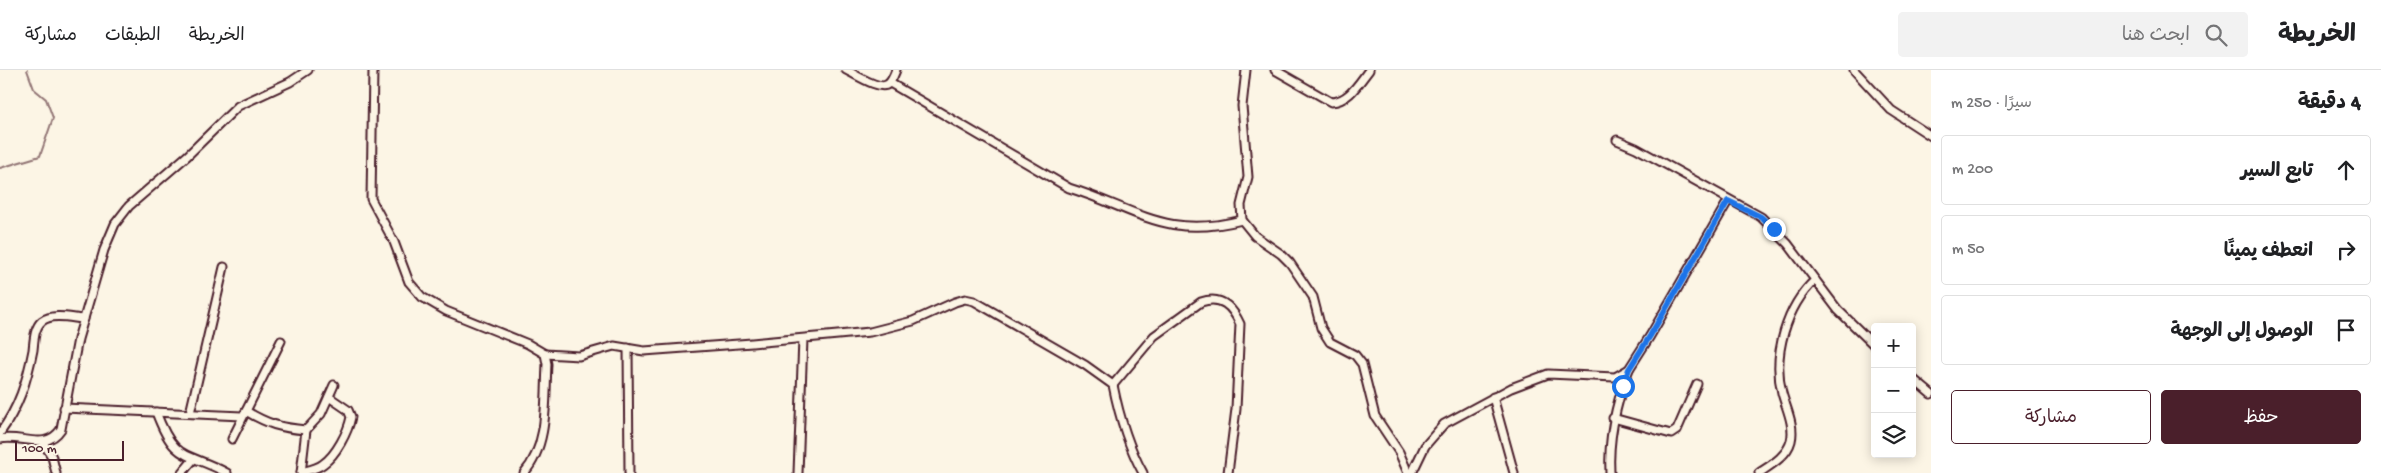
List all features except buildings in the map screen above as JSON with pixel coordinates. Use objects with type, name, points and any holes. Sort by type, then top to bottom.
[{"type":"street","points":[[0,439],[10,438],[42,442],[54,437],[59,432],[84,319],[109,236],[129,206],[187,156],[238,106],[290,82],[308,70]]},
{"type":"street","points":[[373,70],[371,199],[394,242],[409,282],[422,297],[446,311],[528,344],[545,354],[579,356],[609,347],[652,350],[850,335],[892,327],[966,299],[974,301],[996,313],[1085,365],[1113,384],[1122,422],[1136,459],[1144,473]]},
{"type":"street","points":[[846,70],[877,86],[884,87],[890,83],[896,70]]},
{"type":"street","points":[[1275,70],[1331,102],[1341,102],[1369,70]]},
{"type":"street","points":[[1854,70],[1891,110],[1931,136]]},
{"type":"street","points":[[1248,72],[1242,106],[1248,177],[1241,205],[1242,220],[1255,236],[1281,254],[1290,263],[1313,297],[1321,328],[1330,342],[1358,358],[1362,364],[1374,416],[1399,452],[1408,473]]},
{"type":"street","points":[[890,83],[1069,188],[1092,195],[1148,220],[1183,227],[1201,227],[1242,220]]},
{"type":"street","points":[[1617,140],[1636,148],[1728,201],[1761,217],[1774,229],[1838,310],[1871,342]]},
{"type":"street","points":[[1611,473],[1610,448],[1613,418],[1629,369],[1728,201]]},
{"type":"street","points":[[190,413],[224,267]]},
{"type":"street","points":[[1759,473],[1782,456],[1791,440],[1790,422],[1782,392],[1779,365],[1790,313],[1815,280]]},
{"type":"street","points":[[1113,384],[1154,336],[1194,307],[1209,299],[1227,303],[1235,312],[1240,324],[1236,409],[1228,473]]},
{"type":"street","points":[[0,433],[22,393],[27,379],[36,330],[41,322],[50,317],[84,319]]},
{"type":"street","points":[[798,473],[803,339]]},
{"type":"street","points":[[232,439],[281,341]]},
{"type":"street","points":[[628,348],[629,473]]},
{"type":"street","points":[[524,473],[535,458],[542,438],[547,364],[545,354]]},
{"type":"street","points":[[1412,473],[1425,446],[1437,430],[1466,410],[1493,397],[1548,374],[1615,377],[1629,369]]},
{"type":"street","points":[[1615,377],[1623,386]]},
{"type":"street","points":[[1916,381],[1931,394]]},
{"type":"street","points":[[1613,418],[1671,434],[1677,430],[1697,384]]},
{"type":"street","points":[[329,397],[348,410],[352,417],[350,425],[329,459],[316,468],[301,472],[306,430],[321,414],[334,385]]},
{"type":"street","points":[[1493,397],[1514,473]]},
{"type":"street","points":[[64,408],[244,413],[281,428],[306,430]]},
{"type":"street","points":[[156,412],[169,441],[179,451],[193,460],[227,473]]},
{"type":"street","points":[[42,442],[52,457],[56,473]]},
{"type":"street","points":[[182,473],[193,460]]},
{"type":"waterway","points":[[0,168],[40,156],[53,118],[46,99],[34,89],[27,70]]},
{"type":"route","points":[[1623,386],[1629,369],[1684,279],[1728,201],[1761,217],[1774,229]]}]
